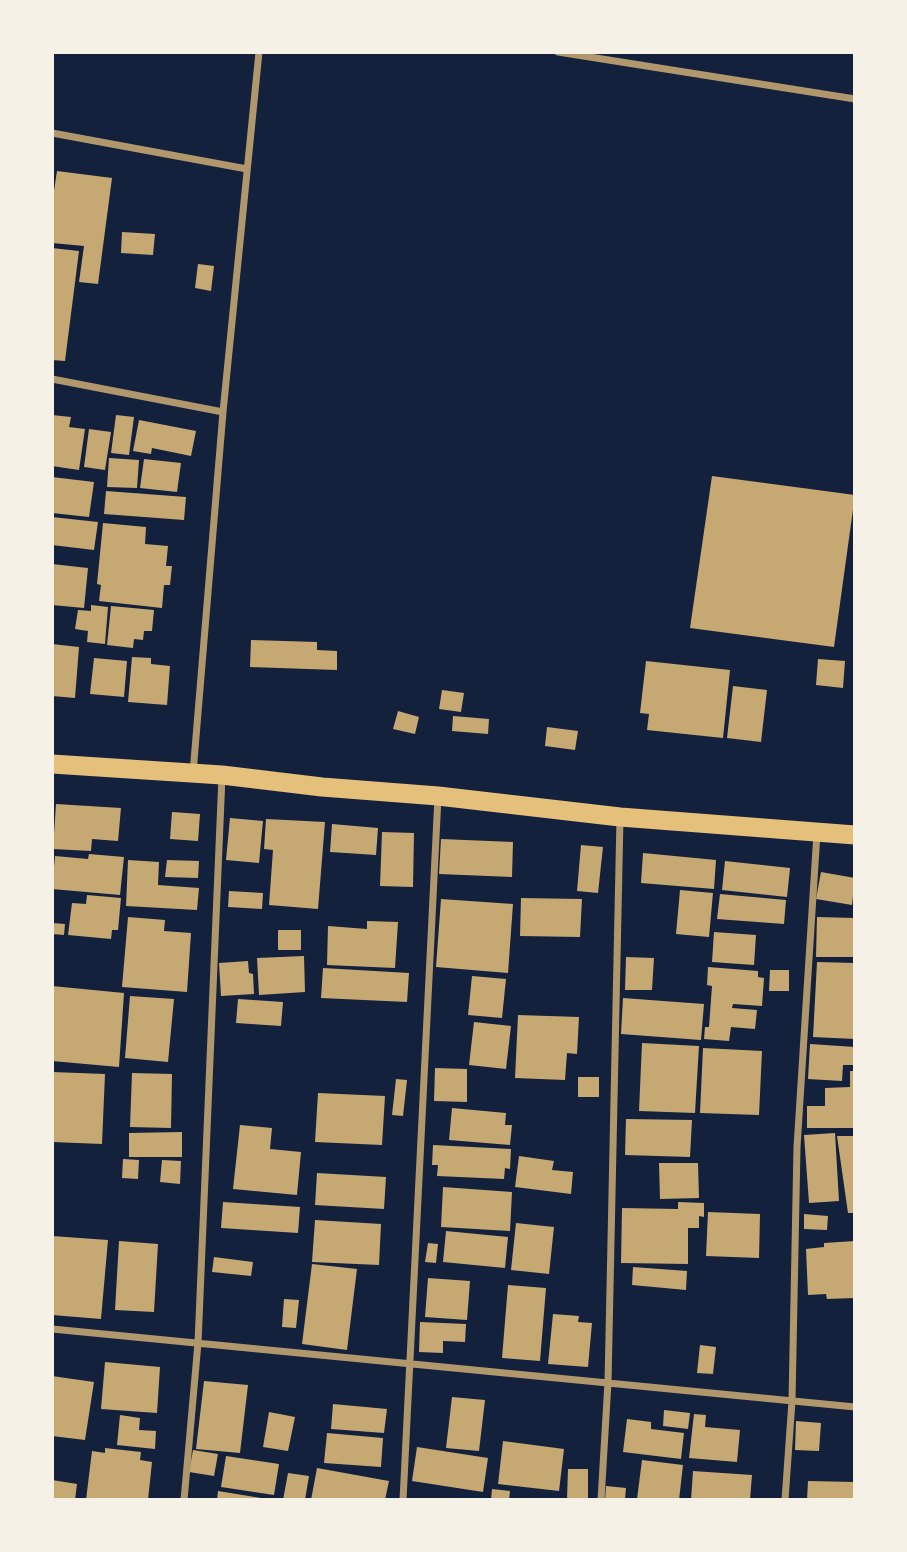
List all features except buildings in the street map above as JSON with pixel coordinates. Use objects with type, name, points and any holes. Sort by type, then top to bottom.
[{"type":"highway","points":[[53,766],[222,775],[620,817],[854,834]]},
{"type":"street","points":[[193,774],[223,412],[259,52]]},
{"type":"street","points":[[558,52],[855,99]]},
{"type":"street","points":[[52,133],[247,169]]},
{"type":"street","points":[[52,379],[223,412]]},
{"type":"street","points":[[184,1500],[198,1343],[222,775]]},
{"type":"street","points":[[403,1500],[438,796]]},
{"type":"street","points":[[601,1500],[608,1382],[620,817]]},
{"type":"street","points":[[785,1500],[792,1401],[797,1147],[817,832]]},
{"type":"street","points":[[52,1328],[855,1407]]}]
